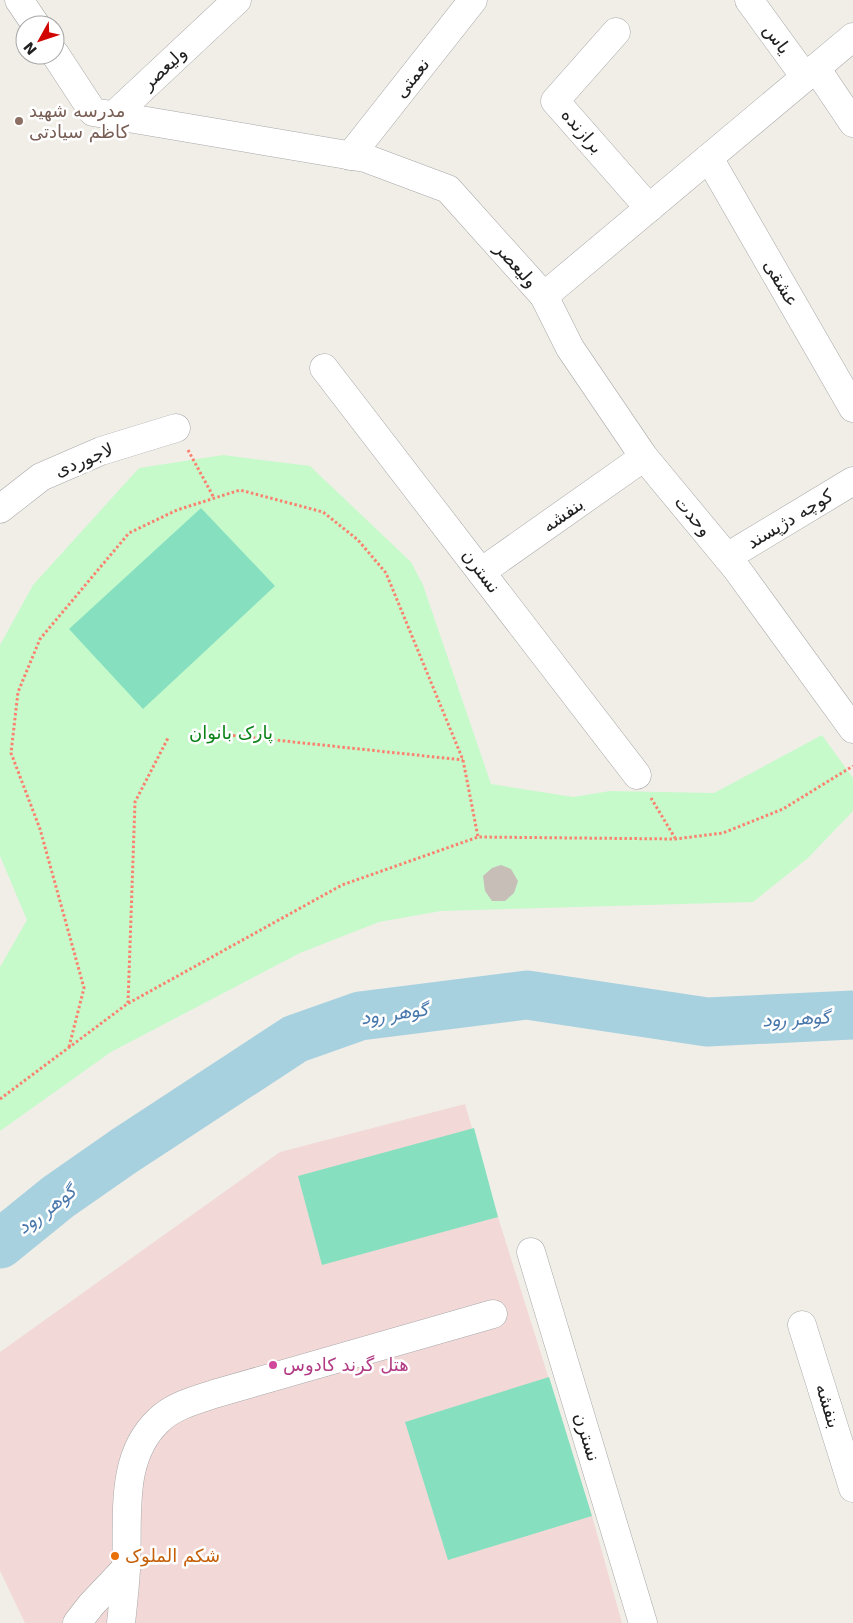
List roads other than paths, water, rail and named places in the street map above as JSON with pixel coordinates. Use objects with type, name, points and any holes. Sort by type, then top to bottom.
[{"type":"street","points":[[20,0],[30,15]]},
{"type":"street","name":"ولیعصر","points":[[114,116],[237,0]]},
{"type":"street","name":"نعمتی","points":[[350,156],[473,0]]},
{"type":"street","name":"یاس","points":[[749,0],[853,123]]},
{"type":"street","name":"برازنده","points":[[616,32],[555,101],[649,208]]},
{"type":"street","name":"ولیعصر","points":[[62,65],[92,112],[365,158],[448,189],[544,296],[853,37]]},
{"type":"street","name":"عشقی","points":[[709,158],[853,408]]},
{"type":"street","name":"وحدت","points":[[544,296],[570,348],[644,457],[727,557],[853,729]]},
{"type":"street","name":"نسترن","points":[[324,368],[637,776]]},
{"type":"street","name":"لاجوردی","points":[[0,509],[42,477],[101,451],[176,428]]},
{"type":"street","name":"بنفشه","points":[[481,572],[644,457]]},
{"type":"street","name":"کوچه دژپسند","points":[[727,557],[853,481]]},
{"type":"street","name":"نسترن","points":[[531,1252],[643,1623]]},
{"type":"street","points":[[121,1623],[126,1568],[130,1476],[136,1453],[144,1435],[160,1418],[181,1406],[214,1394],[493,1314]]},
{"type":"street","name":"بنفشه","points":[[802,1325],[853,1488]]},
{"type":"street","points":[[77,1623],[91,1605],[126,1568]]},
{"type":"waterway","name":"گوهر رود","points":[[0,1244],[58,1197],[124,1151],[295,1039],[360,1016],[527,995],[707,1022],[853,1015]]},
{"type":"place","name":"مدرسه شهید کاظم سیادتی","points":[[19,121]]},
{"type":"place","name":"هتل گرند کادوس","points":[[273,1365]]},
{"type":"place","name":"شکم الملوک","points":[[115,1556]]},
{"type":"park label","name":"پارک بانوان","points":[[231,733]]}]
